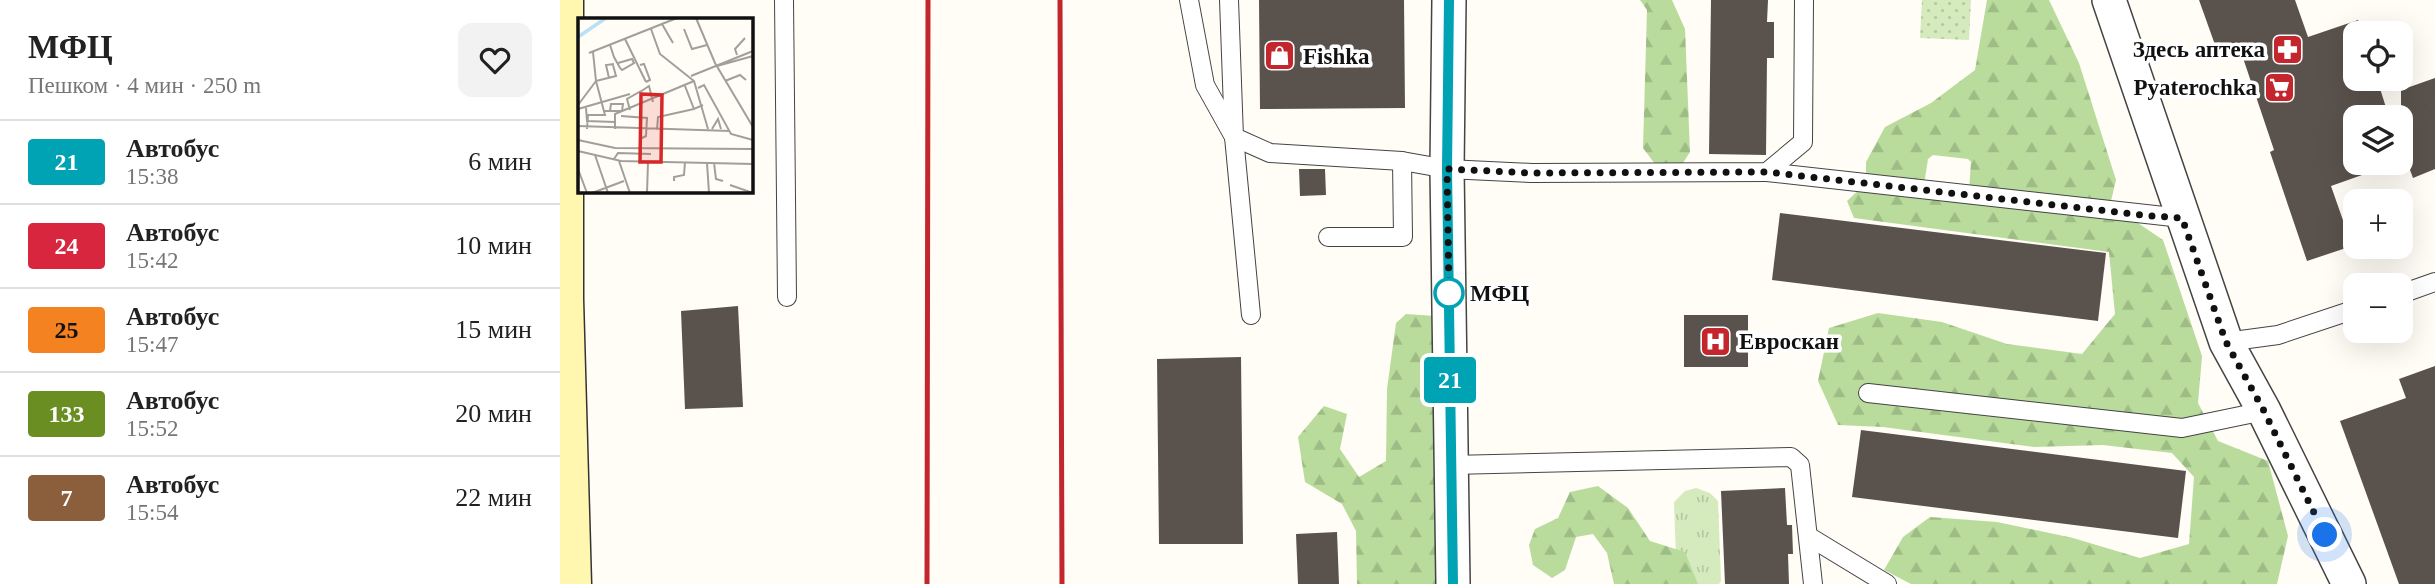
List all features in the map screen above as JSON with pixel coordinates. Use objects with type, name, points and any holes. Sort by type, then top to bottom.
[{"type":"main road","points":[[564,0],[562,303],[572,584]]},
{"type":"street","points":[[1449,0],[1447,169],[1453,584]]},
{"type":"street","points":[[2109,0],[2226,342],[2264,411],[2348,584]]},
{"type":"lane","points":[[784,0],[787,296]]},
{"type":"lane","points":[[1189,0],[1205,85],[1234,137],[1270,153],[1402,161],[1447,169],[1532,173],[1767,172],[2182,218]]},
{"type":"lane","points":[[1229,0],[1234,137],[1251,315]]},
{"type":"lane","points":[[1767,172],[1803,142],[1804,0]]},
{"type":"lane","points":[[1328,237],[1403,237],[1402,161]]},
{"type":"lane","points":[[2413,290],[2435,282]]},
{"type":"lane","points":[[2226,342],[2278,335],[2343,313]]},
{"type":"lane","points":[[1868,393],[2182,428],[2264,411]]},
{"type":"lane","points":[[1451,465],[1791,457],[1800,465],[1813,584]]},
{"type":"lane","points":[[1808,536],[1886,584]]},
{"type":"green space","points":[[1640,0],[1672,0],[1685,29],[1690,152],[1681,166],[1655,164],[1643,148],[1647,10]]},
{"type":"green space","points":[[1922,0],[1971,0],[1969,40],[1920,38]]},
{"type":"green space","points":[[1987,0],[2049,0],[2079,63],[2116,180],[2111,201],[1969,191],[1971,162],[1968,159],[1933,155],[1928,159],[1924,185],[1866,176],[1866,162],[1885,127],[1931,103],[1975,70]]},
{"type":"green space","points":[[1863,186],[2135,221],[2163,240],[2202,356],[2198,403],[2218,441],[2268,461],[2288,536],[2277,584],[1911,584],[1884,570],[1903,537],[1930,517],[1997,522],[2073,538],[2140,558],[2189,544],[2194,477],[2172,453],[2103,445],[2034,447],[1883,427],[1838,425],[1818,381],[1829,328],[1878,313],[1942,322],[2007,344],[2082,354],[2115,314],[2109,252],[1854,218],[1847,201]]},
{"type":"green space","points":[[1406,314],[1435,316],[1446,584],[1357,584],[1356,531],[1342,504],[1305,482],[1298,437],[1324,406],[1347,414],[1340,449],[1359,477],[1386,461],[1387,389],[1396,323]]},
{"type":"green space","points":[[1598,486],[1628,508],[1650,541],[1685,552],[1698,584],[1614,584],[1607,553],[1593,534],[1576,537],[1565,570],[1552,578],[1533,565],[1529,545],[1535,529],[1558,518],[1570,492]]},
{"type":"green space","points":[[1696,488],[1710,493],[1718,501],[1719,584],[1677,584],[1674,502],[1685,491]]},
{"type":"building","points":[[1259,0],[1404,0],[1405,108],[1260,109]]},
{"type":"building","points":[[1711,0],[1768,0],[1767,22],[1774,22],[1774,58],[1767,58],[1766,155],[1709,154]]},
{"type":"building","points":[[2199,0],[2295,0],[2308,37],[2343,25],[2343,91],[2381,91],[2385,105],[2343,105],[2343,175],[2362,175],[2331,186],[2343,220],[2343,249],[2307,261],[2270,152],[2274,150],[2240,49],[2219,56]]},
{"type":"building","points":[[2435,78],[2435,169],[2413,178],[2413,105],[2401,105],[2401,91],[2413,91],[2413,86]]},
{"type":"building","points":[[1299,169],[1325,169],[1326,195],[1300,196]]},
{"type":"building","points":[[1780,213],[2106,253],[2098,321],[1772,280]]},
{"type":"building","points":[[738,306],[743,407],[685,409],[681,311]]},
{"type":"building","name":"Евроскан","points":[[1684,315],[1748,315],[1748,367],[1684,367]]},
{"type":"building","points":[[1241,357],[1243,544],[1159,544],[1157,359]]},
{"type":"building","points":[[2435,366],[2435,584],[2399,584],[2340,421],[2406,398],[2399,379]]},
{"type":"building","points":[[1861,430],[2186,471],[2178,538],[1852,497]]},
{"type":"building","points":[[1785,488],[1787,525],[1792,525],[1793,554],[1788,554],[1789,584],[1725,584],[1721,491]]},
{"type":"building","points":[[1337,532],[1339,584],[1298,584],[1296,534]]},
{"type":"railway","points":[[927,584],[928,0]]},
{"type":"railway","points":[[1060,0],[1062,584]]},
{"type":"bus line","name":"21","points":[[1449,0],[1447,169],[1453,584]]},
{"type":"place","name":"Здесь аптека","points":[[2288,49]]},
{"type":"place","name":"Fishka","points":[[1280,56]]},
{"type":"place","name":"Pyaterochka","points":[[2280,87]]},
{"type":"place","name":"МФЦ","points":[[1449,293]]},
{"type":"place","name":"Евроскан","points":[[1716,341]]},
{"type":"route","points":[[1449,293],[1447,169],[1532,173],[1767,172],[2182,218],[2226,342],[2264,411],[2325,535]]}]
